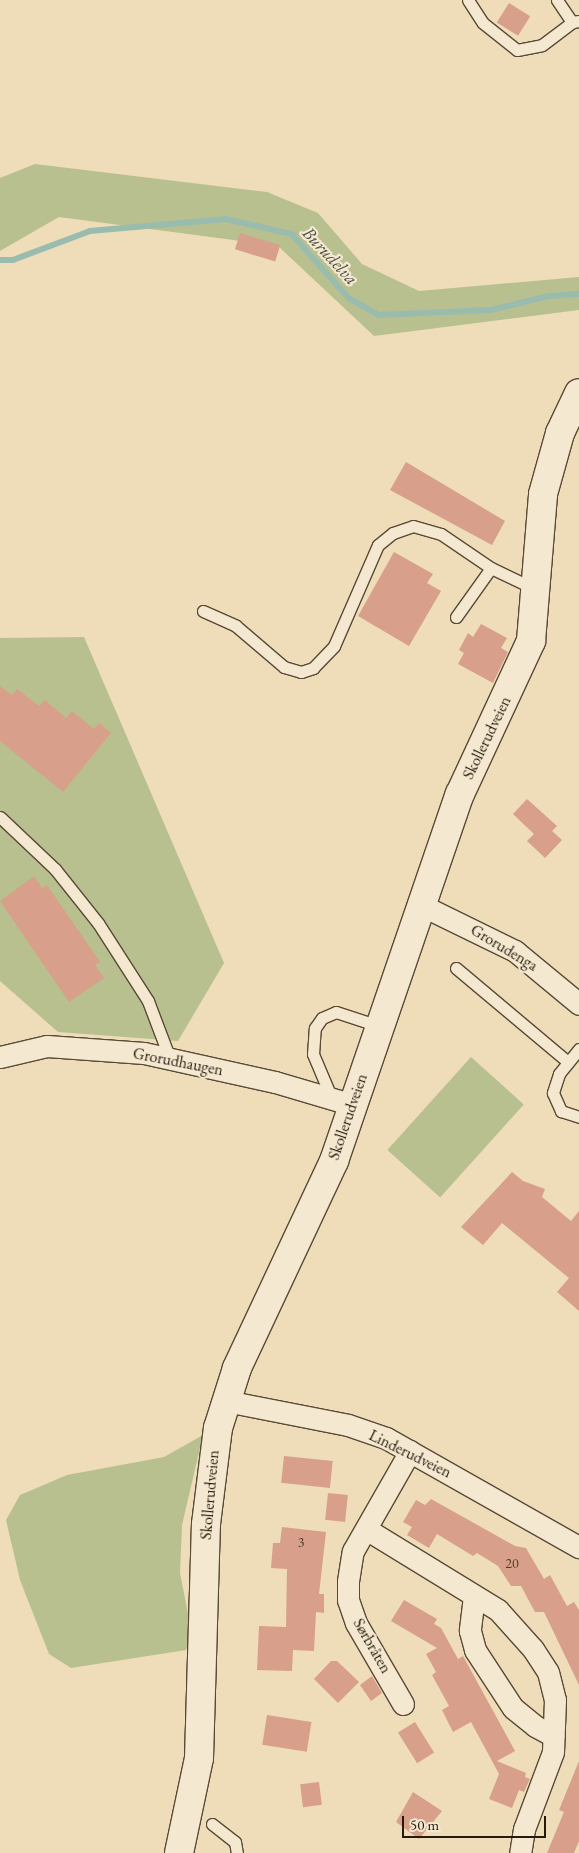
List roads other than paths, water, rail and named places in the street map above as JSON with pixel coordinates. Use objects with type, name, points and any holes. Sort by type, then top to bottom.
[{"type":"street","name":"Skollerudveien","points":[[179,1853],[199,1758],[206,1524],[211,1468],[226,1400],[246,1346],[318,1200],[343,1102],[378,1026],[460,794],[531,641],[543,494],[560,433],[579,393]]},
{"type":"street","name":"Grorudenga","points":[[421,905],[515,951],[579,1004]]},
{"type":"street","name":"Grorudhaugen","points":[[0,1057],[47,1046],[170,1058],[343,1102]]},
{"type":"street","name":"Linderudveien","points":[[226,1400],[348,1425],[410,1451],[579,1547]]},
{"type":"street","name":"Sørbråten","points":[[403,1704],[356,1623],[348,1600],[350,1564],[366,1530],[410,1451]]},
{"type":"street","points":[[366,1530],[474,1596],[516,1627],[548,1672],[555,1700],[553,1752],[524,1829],[520,1853]]},
{"type":"street","points":[[474,1596],[470,1631],[474,1650],[513,1708],[535,1726],[554,1736]]},
{"type":"lane","points":[[468,0],[483,22],[517,50],[542,45],[576,22]]},
{"type":"lane","points":[[557,0],[572,22],[576,22]]},
{"type":"lane","points":[[203,611],[236,626],[284,667],[301,672],[313,668],[334,646],[378,545],[393,533],[424,526],[491,568],[536,590]]},
{"type":"lane","points":[[456,617],[491,568]]},
{"type":"lane","points":[[0,817],[56,868],[103,930],[148,1001],[170,1058]]},
{"type":"lane","points":[[456,968],[568,1062]]},
{"type":"lane","points":[[343,1102],[313,1054],[315,1028],[322,1018],[336,1012],[378,1026]]},
{"type":"lane","points":[[579,1049],[554,1083],[553,1093],[562,1111],[579,1117]]},
{"type":"lane","points":[[212,1824],[234,1842],[237,1853]]},
{"type":"waterway","name":"Burudelva","points":[[0,260],[13,260],[90,231],[226,219],[292,234],[349,298],[378,315],[491,310],[549,296],[579,294]]}]
